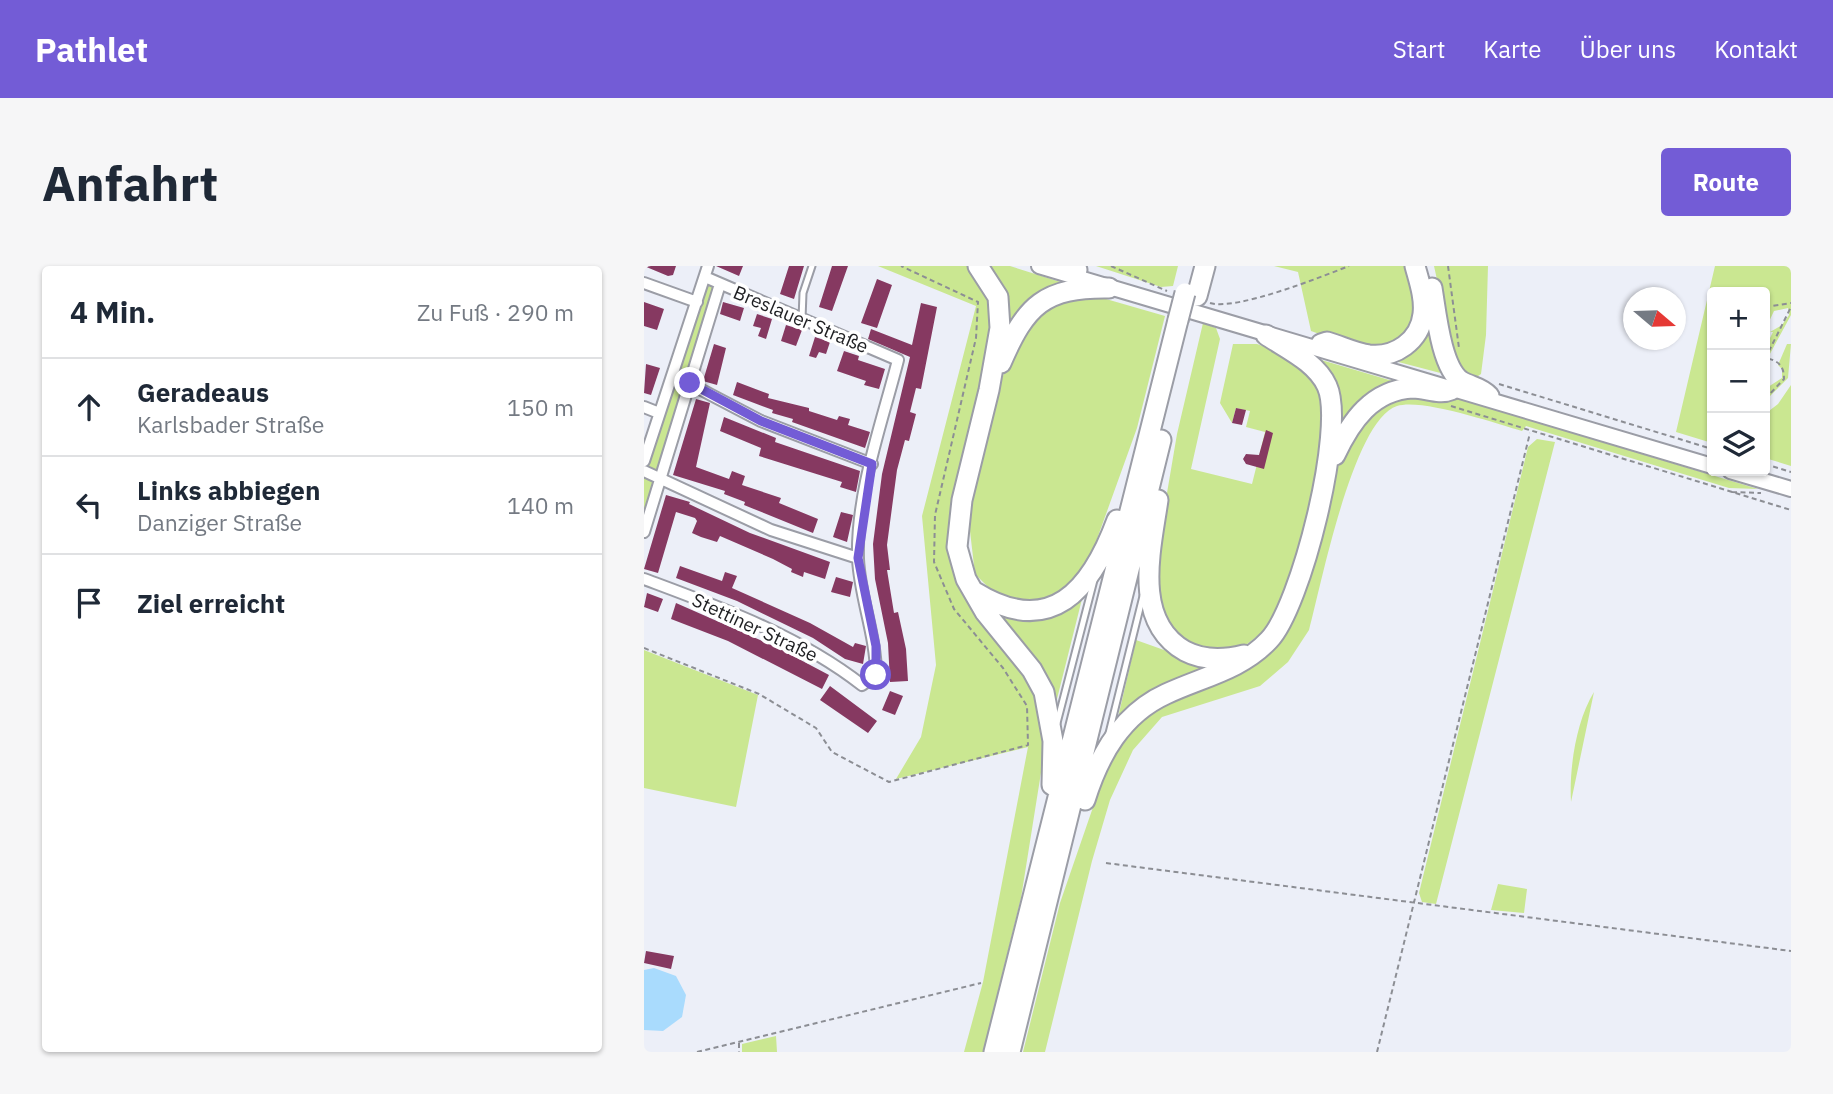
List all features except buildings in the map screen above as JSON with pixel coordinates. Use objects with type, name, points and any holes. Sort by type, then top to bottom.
[{"type":"highway","points":[[978,266],[994,286],[1001,310],[989,390],[957,524],[960,564],[985,612],[1032,670],[1044,692],[1053,741],[1045,849]]},
{"type":"highway","points":[[1321,344],[1327,342],[1368,355],[1384,355],[1411,341],[1420,327],[1424,313],[1415,266]]},
{"type":"highway","points":[[1427,266],[1447,360],[1461,381],[1484,390],[1492,389]]},
{"type":"highway","points":[[1010,1052],[1158,450],[1189,296],[1203,268]]},
{"type":"highway","points":[[989,390],[1014,332],[1035,306],[1048,297],[1074,288],[1109,288]]},
{"type":"highway","points":[[994,1052],[1142,462],[1184,322]]},
{"type":"highway","points":[[1039,933],[1055,907],[1091,781],[1104,753],[1122,726],[1142,708],[1165,694],[1227,670],[1255,652],[1278,631],[1287,616],[1326,475],[1334,419],[1326,385],[1311,365],[1266,335]]},
{"type":"highway","points":[[1326,475],[1347,431],[1370,404],[1399,390],[1415,388],[1444,393],[1446,397]]},
{"type":"highway","points":[[1158,450],[1161,477],[1149,571],[1150,601],[1156,620],[1178,646],[1209,659],[1228,659],[1255,652]]},
{"type":"highway","points":[[974,591],[1013,611],[1037,611],[1058,605],[1080,588],[1099,560],[1111,536],[1130,475],[1142,462]]},
{"type":"main road","points":[[1039,266],[1266,335],[1446,397],[1565,422],[1707,465]]},
{"type":"main road","points":[[1071,268],[1321,344],[1492,389],[1565,422]]},
{"type":"main road","points":[[1747,476],[1791,489]]},
{"type":"street","name":"Breslauer Straße","points":[[707,272],[720,284],[898,360],[872,464]]},
{"type":"street","points":[[644,461],[707,272]]},
{"type":"street","points":[[644,283],[697,302]]},
{"type":"street","points":[[644,532],[720,284]]},
{"type":"street","points":[[644,471],[771,530],[858,558],[872,464],[761,421],[673,375]]},
{"type":"street","points":[[644,407],[660,414]]},
{"type":"street","name":"Stettiner Straße","points":[[644,579],[790,640],[842,669],[862,685],[876,675],[876,646],[858,558]]},
{"type":"lane","points":[[802,319],[803,293],[812,266]]},
{"type":"lane","points":[[1053,741],[1099,560]]},
{"type":"lane","points":[[1104,753],[1149,571]]},
{"type":"path","points":[[644,648],[760,694],[816,728],[832,752],[889,782],[1028,745],[1027,705],[1003,668],[954,609],[934,562],[934,515],[976,338],[978,302],[901,266]]},
{"type":"path","points":[[1111,266],[1218,306],[1265,295],[1349,266]]},
{"type":"path","points":[[1448,266],[1460,356]]},
{"type":"path","points":[[1770,306],[1791,303]]},
{"type":"path","points":[[1769,350],[1791,307]]},
{"type":"path","points":[[1770,360],[1777,361],[1784,369],[1784,379],[1770,393]]},
{"type":"path","points":[[1492,389],[1707,448]]},
{"type":"path","points":[[1446,397],[1524,428],[1530,433],[1791,510]]},
{"type":"path","points":[[1377,1052],[1530,433]]},
{"type":"path","points":[[1770,466],[1791,472]]},
{"type":"path","points":[[1728,492],[1771,495]]},
{"type":"path","points":[[1106,863],[1791,951]]},
{"type":"path","points":[[697,1052],[981,983]]},
{"type":"path","points":[[738,1042],[739,1052]]},
{"type":"green space","points":[[878,266],[969,266],[986,282],[994,316],[951,553],[1040,698],[1047,735],[1021,898],[983,1052],[964,1052],[983,982],[1028,747],[896,779],[921,737],[936,665],[922,516],[976,306]]},
{"type":"green space","points":[[986,266],[1010,266],[1067,284],[1029,304],[1003,336]]},
{"type":"green space","points":[[1096,266],[1178,266],[1173,286],[1161,287]]},
{"type":"green space","points":[[1274,266],[1410,266],[1417,304],[1414,321],[1387,349],[1342,342],[1311,331],[1298,272]]},
{"type":"green space","points":[[1434,266],[1488,266],[1486,335],[1481,374],[1471,381],[1456,366]]},
{"type":"green space","points":[[1715,266],[1791,266],[1791,315],[1770,354],[1770,338],[1773,332],[1770,332],[1782,325],[1789,315],[1788,308],[1774,311],[1770,319],[1770,287],[1710,287]]},
{"type":"green space","points":[[707,281],[717,285],[644,524],[644,475]]},
{"type":"green space","points":[[1067,296],[1106,299],[1165,316],[1137,428],[1088,564],[1073,587],[1052,600],[1029,605],[1000,599],[975,574],[968,514],[999,387],[1013,349],[1038,311]]},
{"type":"green space","points":[[1707,300],[1707,441],[1676,432]]},
{"type":"green space","points":[[1431,311],[1448,375],[1387,359]]},
{"type":"green space","points":[[1203,323],[1216,328],[1220,339],[1191,469],[1252,484],[1265,432],[1246,427],[1250,411],[1236,408],[1232,423],[1220,403],[1233,344],[1257,344],[1274,350],[1309,372],[1318,384],[1328,418],[1287,589],[1269,627],[1242,648],[1222,653],[1189,644],[1163,620],[1156,598],[1157,552],[1177,434]]},
{"type":"green space","points":[[1787,344],[1791,344],[1788,378],[1770,396],[1770,386],[1782,378],[1782,369],[1778,365]]},
{"type":"green space","points":[[1318,359],[1396,382],[1340,434]]},
{"type":"green space","points":[[1791,385],[1791,466],[1770,460],[1770,410],[1778,404]]},
{"type":"green space","points":[[1394,395],[1449,396],[1707,474],[1707,476],[1758,489],[1729,488],[1526,426],[1522,431],[1440,408],[1408,404],[1397,406],[1381,418],[1366,441],[1353,471],[1309,630],[1288,662],[1260,686],[1162,717],[1133,750],[1110,800],[1092,861],[1045,1052],[1023,1052],[1060,903],[1111,755],[1144,712],[1270,651],[1291,622],[1331,480],[1347,438]]},
{"type":"green space","points":[[1537,439],[1555,442],[1436,904],[1422,902],[1419,893],[1528,447]]},
{"type":"green space","points":[[1083,595],[1055,707],[992,612],[1019,618],[1040,618],[1060,611]]},
{"type":"green space","points":[[1136,640],[1192,660],[1220,664],[1116,726]]},
{"type":"green space","points":[[644,650],[758,695],[736,807],[644,788]]},
{"type":"green space","points":[[1594,692],[1571,802],[1571,775],[1578,731]]},
{"type":"green space","points":[[1498,884],[1527,889],[1524,913],[1491,910]]},
{"type":"green space","points":[[776,1036],[777,1052],[742,1052],[742,1044]]},
{"type":"water","points":[[654,968],[676,976],[686,995],[682,1017],[663,1031],[644,1030],[644,970]]},
{"type":"route","points":[[690,383],[761,421],[872,464],[858,558],[876,646],[876,675]]}]
